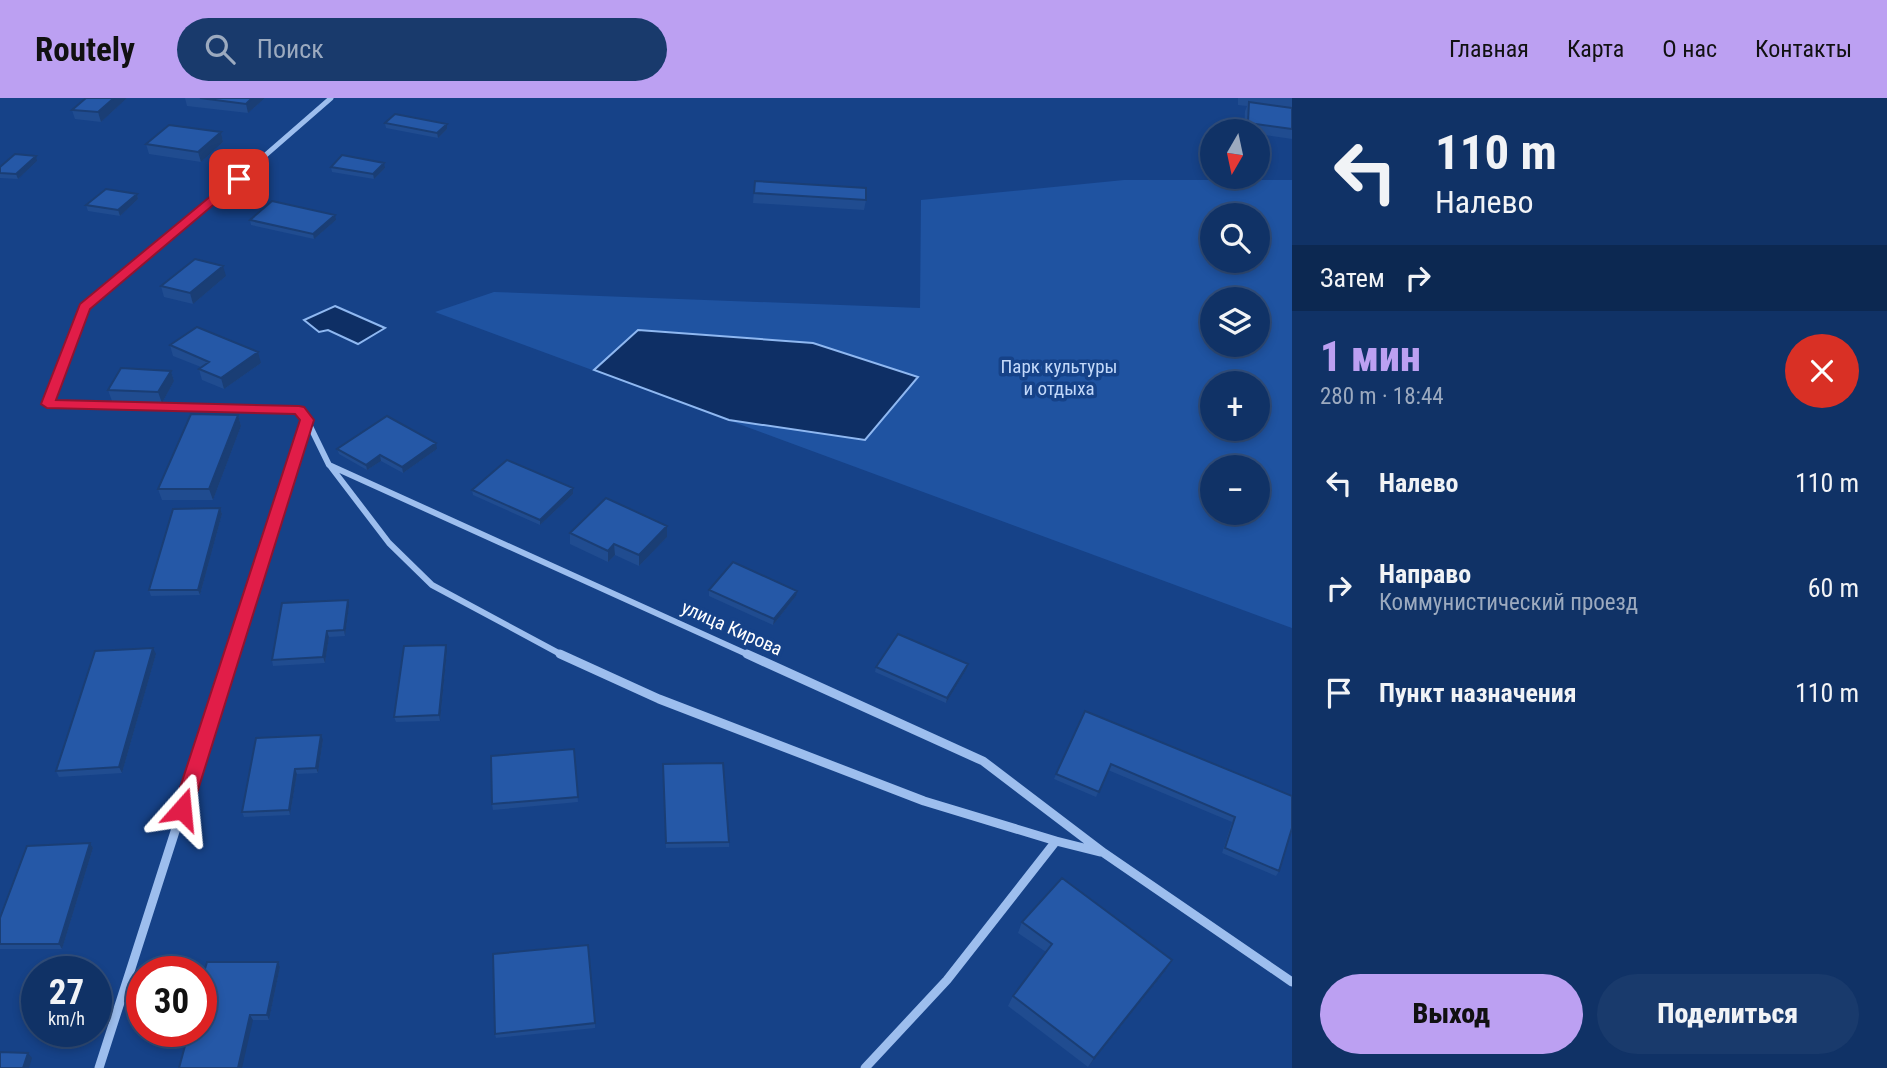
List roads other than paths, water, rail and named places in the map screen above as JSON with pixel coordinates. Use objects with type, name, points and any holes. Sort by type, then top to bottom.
[{"type":"street","points":[[329,465],[307,420],[299,410],[47,404],[85,307],[183,227],[331,98]]},
{"type":"street","points":[[99,1068],[307,420]]},
{"type":"street","name":"улица Кирова","points":[[329,465],[389,543],[432,585],[537,643],[659,699],[924,801],[1104,853]]},
{"type":"street","name":"улица Кирова","points":[[329,465],[983,761],[1104,853],[1292,982]]},
{"type":"street","points":[[865,1068],[947,980],[1056,841]]},
{"type":"park label","name":"Парк культуры и отдыха","points":[[1059,377]]}]
